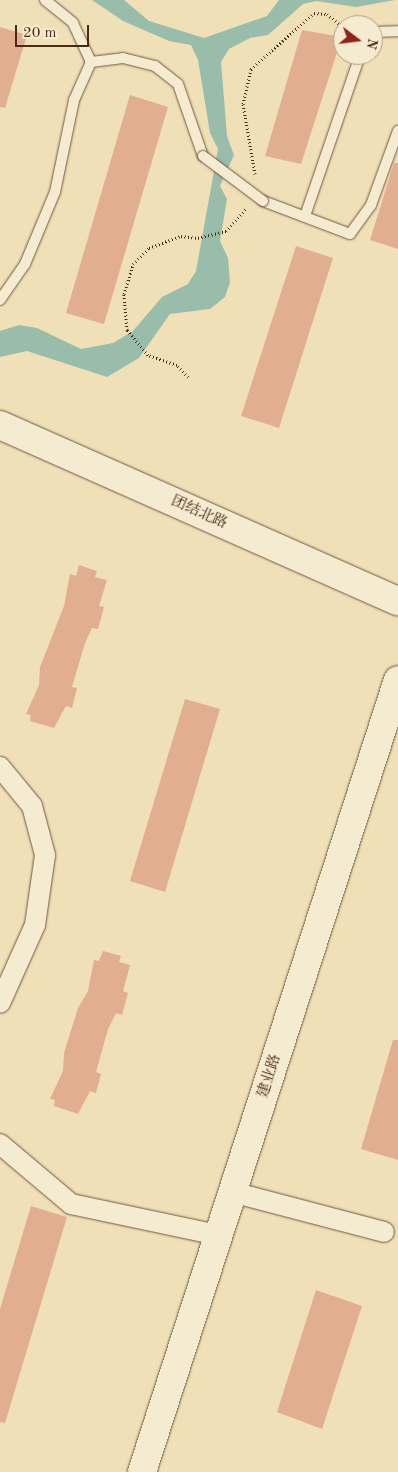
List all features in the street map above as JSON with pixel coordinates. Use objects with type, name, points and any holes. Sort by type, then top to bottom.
[{"type":"street","name":"团结北路","points":[[0,425],[398,601]]},
{"type":"street","name":"建业路","points":[[142,1472],[398,680]]},
{"type":"street","points":[[0,767],[32,806],[45,855],[35,925],[0,1003]]},
{"type":"street","points":[[0,1144],[70,1204],[218,1235]]},
{"type":"street","points":[[232,1192],[384,1232]]},
{"type":"lane","points":[[0,300],[25,264],[55,192],[74,100],[91,62],[73,23],[45,0]]},
{"type":"lane","points":[[383,32],[398,31]]},
{"type":"lane","points":[[91,62],[123,58],[155,66],[178,84],[202,156],[263,201],[350,234],[371,205],[398,131]]},
{"type":"lane","points":[[306,216],[357,65]]},
{"type":"path","points":[[256,181],[243,104],[251,69],[314,13],[327,14],[333,19]]},
{"type":"path","points":[[188,377],[177,365],[148,355],[127,330],[124,294],[133,264],[149,248],[181,236],[198,238],[226,231],[247,206]]},
{"type":"shaded area","points":[[92,0],[124,0],[149,21],[204,38],[267,16],[279,0],[395,0],[356,7],[316,1],[303,4],[268,35],[250,38],[229,49],[221,62],[227,136],[234,155],[220,186],[227,199],[220,241],[228,258],[230,282],[225,297],[210,309],[170,314],[139,358],[107,377],[27,351],[0,357],[0,331],[19,325],[37,328],[81,349],[113,343],[133,331],[162,297],[188,284],[196,271],[218,149],[210,133],[198,60],[191,45],[169,41],[123,21]]},
{"type":"building","points":[[0,27],[27,35],[5,108],[0,107]]},
{"type":"building","points":[[302,30],[333,35],[333,65],[301,164],[265,156]]},
{"type":"building","points":[[130,95],[168,107],[104,324],[66,313]]},
{"type":"building","points":[[394,163],[398,163],[398,249],[370,240]]},
{"type":"building","points":[[296,246],[333,258],[279,428],[241,416]]},
{"type":"building","points":[[79,565],[97,571],[95,577],[107,580],[99,606],[104,607],[98,629],[92,628],[85,643],[72,687],[77,688],[72,708],[66,706],[54,728],[30,721],[31,715],[26,714],[39,685],[40,667],[64,606],[70,574],[76,576]]},
{"type":"building","points":[[185,699],[220,709],[165,892],[130,881]]},
{"type":"building","points":[[103,951],[121,956],[119,962],[130,965],[123,991],[128,993],[122,1015],[116,1013],[108,1029],[96,1072],[101,1074],[96,1093],[90,1091],[78,1114],[54,1106],[55,1100],[50,1099],[63,1071],[64,1053],[78,1008],[88,991],[94,960],[99,961]]},
{"type":"building","points":[[393,1040],[398,1040],[398,1160],[361,1149]]},
{"type":"building","points":[[31,1206],[67,1217],[5,1423],[0,1422],[0,1309]]},
{"type":"building","points":[[316,1290],[362,1306],[322,1429],[277,1412]]}]
